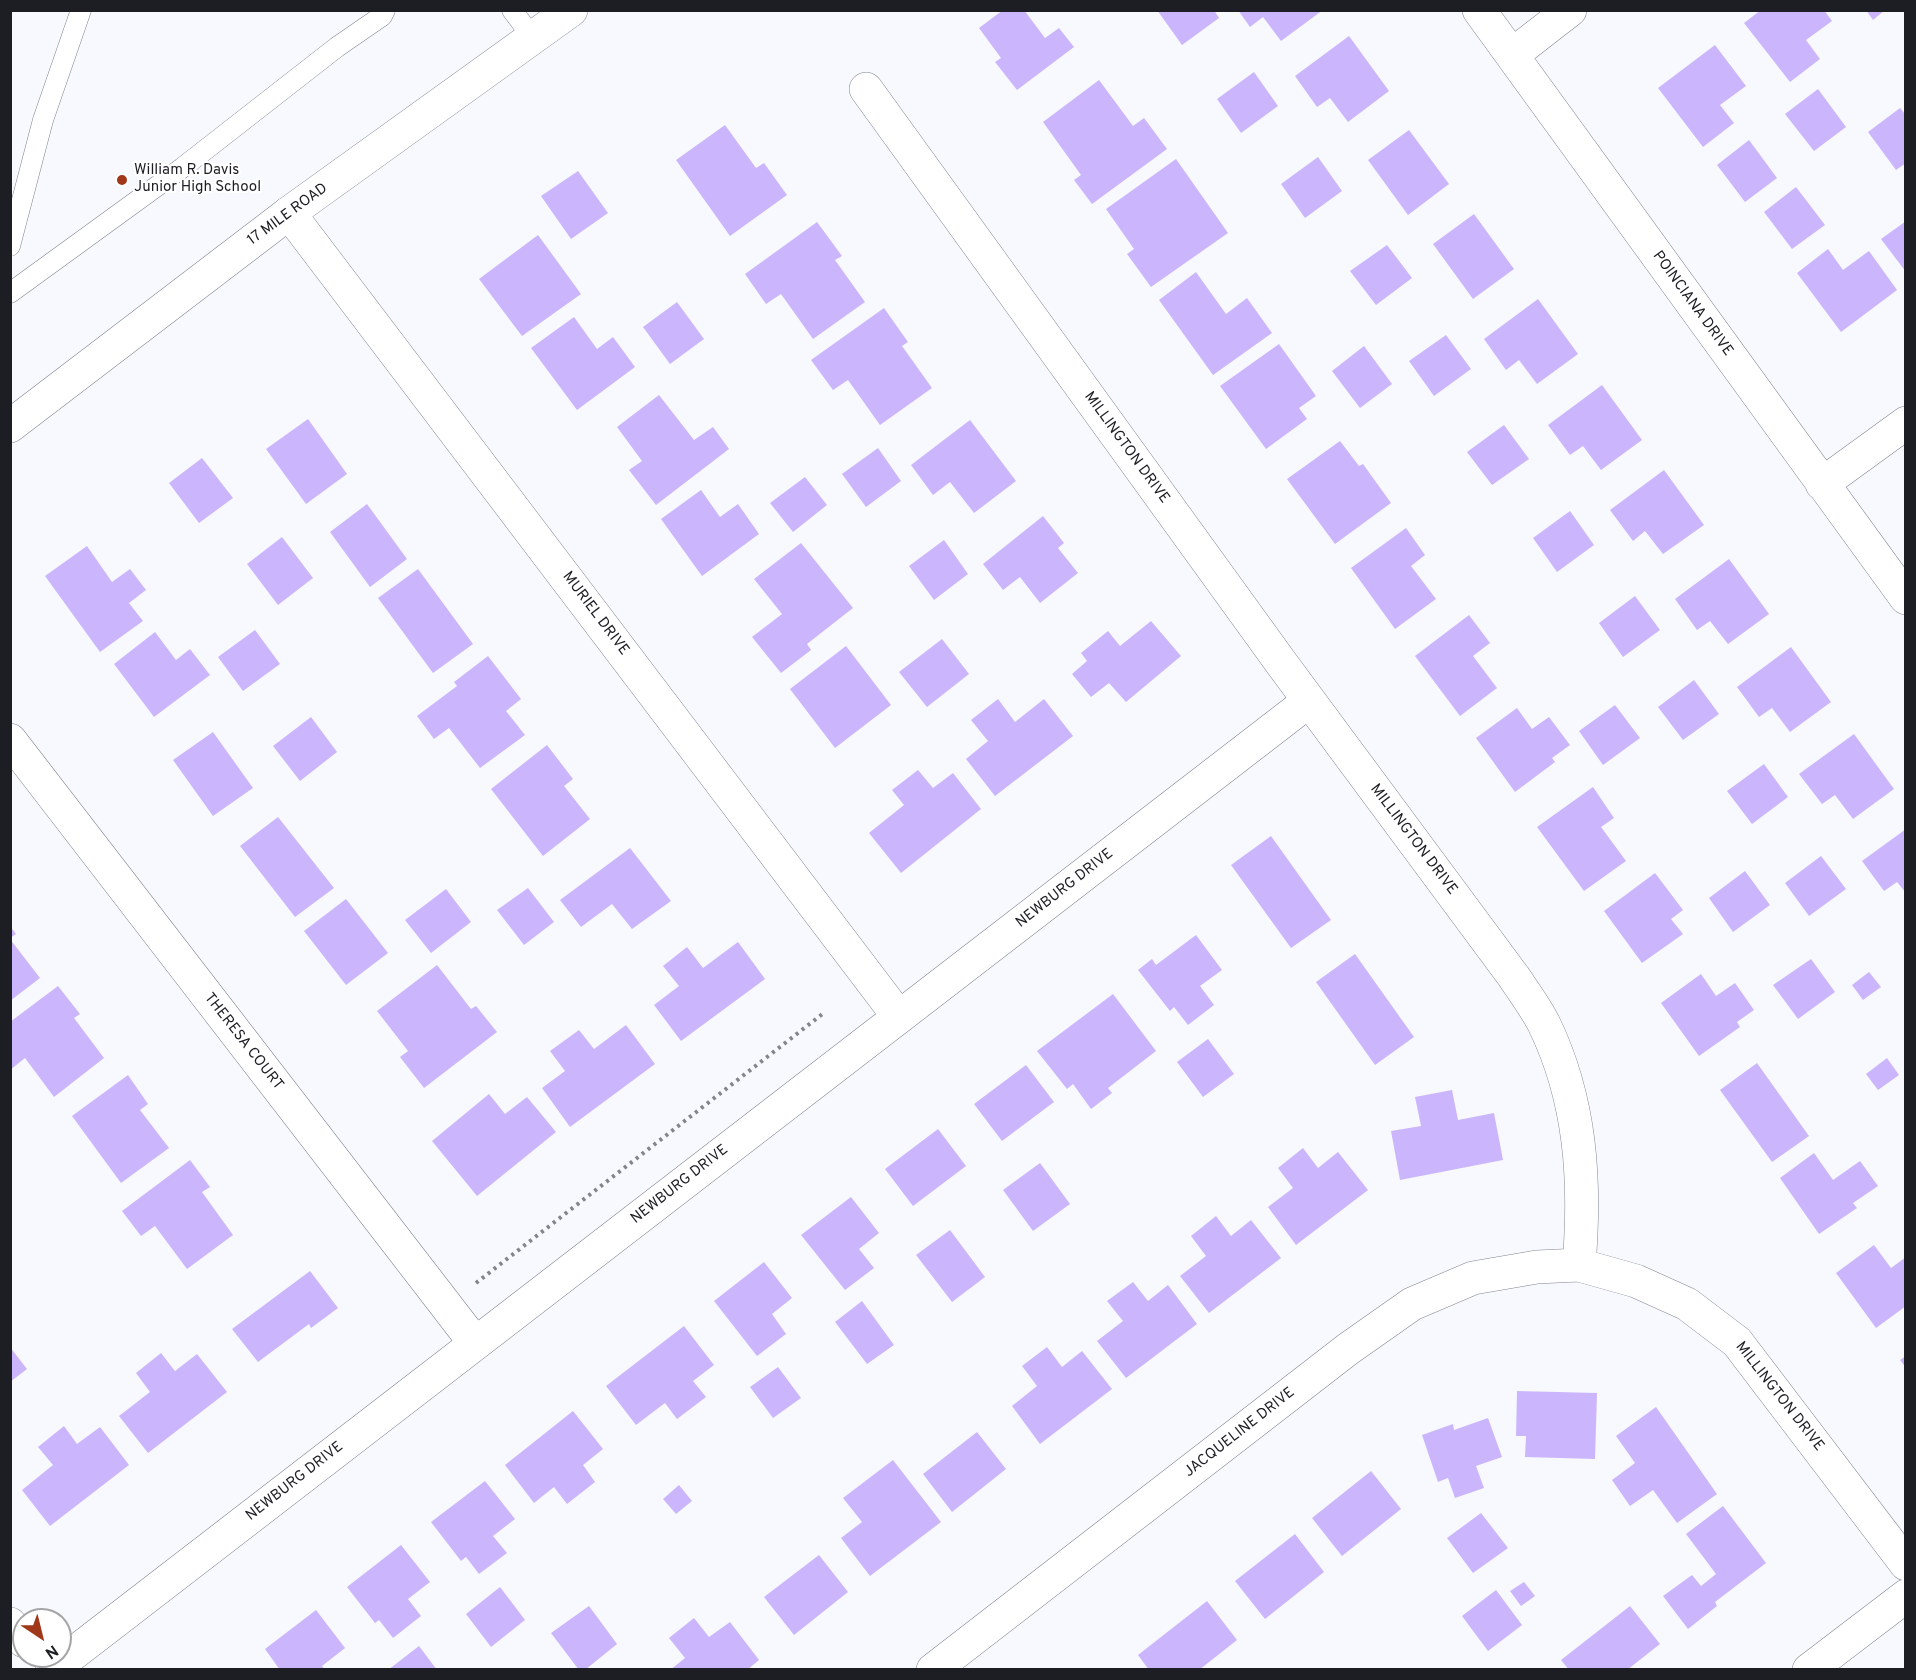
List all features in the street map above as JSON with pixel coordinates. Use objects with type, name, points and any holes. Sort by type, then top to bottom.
[{"type":"street","name":"17 MILE ROAD","points":[[10,426],[289,213],[571,10]]},
{"type":"street","name":"POINCIANA DRIVE","points":[[1479,10],[1905,598]]},
{"type":"street","points":[[1512,55],[1570,10]]},
{"type":"street","name":"MILLINGTON DRIVE","points":[[866,89],[1309,701],[1515,977],[1543,1022],[1564,1070],[1578,1133],[1584,1184],[1579,1264],[1636,1281],[1687,1304],[1737,1342],[1905,1564]]},
{"type":"street","name":"MURIEL DRIVE","points":[[289,213],[899,1017]]},
{"type":"street","points":[[1822,484],[1905,423]]},
{"type":"street","name":"NEWBURG DRIVE","points":[[52,1670],[1309,701]]},
{"type":"street","name":"THERESA COURT","points":[[10,740],[475,1343]]},
{"type":"street","name":"JACQUELINE DRIVE","points":[[933,1670],[1348,1349],[1412,1304],[1473,1278],[1536,1267],[1579,1264]]},
{"type":"street","points":[[1809,1670],[1905,1596]]},
{"type":"lane","points":[[10,246],[43,120],[81,10]]},
{"type":"lane","points":[[10,293],[182,168],[337,46],[382,16],[385,10]]},
{"type":"lane","points":[[512,10],[533,38]]},
{"type":"path","points":[[468,1289],[825,1012]]},
{"type":"building","points":[[1003,10],[1024,10],[1045,38],[1059,28],[1074,47],[1017,90],[995,62],[1001,58],[979,28]]},
{"type":"building","points":[[1157,10],[1214,10],[1219,18],[1182,45]]},
{"type":"building","points":[[1238,10],[1323,10],[1281,41],[1263,17],[1250,27]]},
{"type":"building","points":[[1761,10],[1824,10],[1832,21],[1806,40],[1820,59],[1790,82],[1744,23]]},
{"type":"building","points":[[1866,10],[1885,10],[1873,20]]},
{"type":"building","points":[[1349,36],[1389,91],[1348,122],[1330,98],[1317,107],[1295,76]]},
{"type":"building","points":[[1715,45],[1746,86],[1720,105],[1734,123],[1703,147],[1658,88]]},
{"type":"building","points":[[1254,72],[1278,106],[1241,133],[1217,99]]},
{"type":"building","points":[[1099,80],[1133,126],[1144,118],[1167,149],[1092,204],[1074,180],[1081,175],[1043,122]]},
{"type":"building","points":[[1818,89],[1846,127],[1814,151],[1785,114]]},
{"type":"building","points":[[1900,108],[1906,115],[1906,163],[1896,170],[1868,132]]},
{"type":"building","points":[[725,125],[756,168],[764,163],[787,195],[730,236],[676,160]]},
{"type":"building","points":[[1409,130],[1449,184],[1408,215],[1368,160]]},
{"type":"building","points":[[1749,140],[1777,178],[1745,202],[1717,165]]},
{"type":"building","points":[[1318,157],[1342,191],[1305,218],[1281,184]]},
{"type":"building","points":[[1176,159],[1228,233],[1151,287],[1127,254],[1134,249],[1106,209]]},
{"type":"building","points":[[578,171],[608,213],[571,239],[541,196]]},
{"type":"building","points":[[1796,187],[1825,225],[1792,249],[1764,212]]},
{"type":"building","points":[[1474,214],[1514,269],[1473,299],[1433,244]]},
{"type":"building","points":[[1906,221],[1906,272],[1881,239]]},
{"type":"building","points":[[817,222],[842,256],[835,260],[865,302],[813,339],[781,294],[766,304],[745,274]]},
{"type":"building","points":[[538,235],[581,294],[522,336],[479,279]]},
{"type":"building","points":[[1387,245],[1412,278],[1376,305],[1350,271]]},
{"type":"building","points":[[1828,249],[1843,270],[1869,251],[1897,290],[1841,332],[1797,273]]},
{"type":"building","points":[[1196,272],[1226,314],[1247,298],[1272,333],[1213,375],[1159,300]]},
{"type":"building","points":[[1538,299],[1578,354],[1537,384],[1519,360],[1506,370],[1484,339]]},
{"type":"building","points":[[677,302],[704,339],[670,364],[643,327]]},
{"type":"building","points":[[884,308],[908,342],[902,346],[932,388],[880,425],[848,380],[833,390],[811,360]]},
{"type":"building","points":[[574,317],[597,349],[613,337],[635,367],[577,410],[531,348]]},
{"type":"building","points":[[1446,335],[1471,369],[1434,396],[1409,361]]},
{"type":"building","points":[[1279,344],[1316,396],[1299,408],[1307,419],[1266,449],[1220,386]]},
{"type":"building","points":[[1364,346],[1392,384],[1360,408],[1332,371]]},
{"type":"building","points":[[1602,385],[1642,440],[1601,470],[1583,446],[1570,455],[1548,425]]},
{"type":"building","points":[[659,395],[694,440],[713,427],[729,449],[656,505],[629,470],[642,461],[617,427]]},
{"type":"building","points":[[308,419],[347,474],[306,504],[266,449]]},
{"type":"building","points":[[970,420],[1016,481],[974,513],[950,482],[933,495],[911,465]]},
{"type":"building","points":[[1504,425],[1529,459],[1492,485],[1467,452]]},
{"type":"building","points":[[1340,441],[1359,466],[1363,464],[1391,503],[1335,544],[1287,479]]},
{"type":"building","points":[[878,448],[901,481],[866,507],[842,474]]},
{"type":"building","points":[[202,458],[233,498],[199,523],[169,483]]},
{"type":"building","points":[[1664,470],[1704,525],[1663,554],[1645,531],[1633,541],[1610,510]]},
{"type":"building","points":[[805,477],[827,505],[793,532],[770,503]]},
{"type":"building","points":[[701,490],[720,517],[738,504],[759,534],[702,576],[661,519]]},
{"type":"building","points":[[367,504],[407,559],[370,587],[330,532]]},
{"type":"building","points":[[1570,511],[1594,545],[1557,572],[1533,538]]},
{"type":"building","points":[[1043,516],[1064,543],[1058,548],[1078,573],[1040,603],[1020,577],[1003,590],[983,564]]},
{"type":"building","points":[[1406,528],[1425,555],[1411,566],[1436,599],[1395,629],[1351,568]]},
{"type":"building","points":[[282,537],[313,578],[278,605],[247,564]]},
{"type":"building","points":[[944,540],[968,574],[934,600],[909,566]]},
{"type":"building","points":[[801,543],[853,608],[807,644],[811,650],[781,673],[752,637],[782,614],[754,579]]},
{"type":"building","points":[[87,546],[112,582],[130,569],[146,590],[129,603],[143,621],[100,652],[45,576]]},
{"type":"building","points":[[1729,559],[1769,614],[1728,644],[1710,621],[1697,630],[1675,599]]},
{"type":"building","points":[[418,569],[473,644],[433,673],[378,598]]},
{"type":"building","points":[[1635,596],[1660,630],[1623,657],[1599,623]]},
{"type":"building","points":[[1469,615],[1490,643],[1473,656],[1497,688],[1460,716],[1415,656]]},
{"type":"building","points":[[1151,621],[1181,656],[1126,702],[1109,683],[1091,697],[1072,674],[1087,661],[1081,653],[1108,631],[1120,646]]},
{"type":"building","points":[[255,630],[280,664],[243,691],[218,657]]},
{"type":"building","points":[[155,632],[176,660],[190,649],[210,675],[154,717],[114,664]]},
{"type":"building","points":[[942,639],[969,674],[927,707],[899,672]]},
{"type":"building","points":[[846,646],[891,705],[835,748],[790,689]]},
{"type":"building","points":[[1791,647],[1831,702],[1790,732],[1772,708],[1759,717],[1737,687]]},
{"type":"building","points":[[488,656],[521,699],[506,711],[525,735],[480,768],[449,728],[434,739],[417,716],[457,686],[454,682]]},
{"type":"building","points":[[1694,680],[1719,714],[1683,740],[1658,707]]},
{"type":"building","points":[[998,699],[1015,722],[1044,699],[1073,736],[995,796],[966,759],[988,741],[971,720]]},
{"type":"building","points":[[1615,705],[1640,738],[1603,765],[1579,731]]},
{"type":"building","points":[[1517,708],[1532,729],[1549,717],[1570,745],[1552,758],[1555,762],[1515,792],[1476,738]]},
{"type":"building","points":[[311,717],[337,752],[300,781],[273,746]]},
{"type":"building","points":[[213,732],[253,788],[213,816],[173,760]]},
{"type":"building","points":[[1854,734],[1894,789],[1853,819],[1835,795],[1822,804],[1799,774]]},
{"type":"building","points":[[547,745],[573,779],[564,786],[590,819],[543,856],[491,789]]},
{"type":"building","points":[[1764,764],[1788,797],[1752,824],[1727,791]]},
{"type":"building","points":[[918,770],[933,788],[953,773],[981,809],[901,873],[869,833],[904,805],[892,790]]},
{"type":"building","points":[[1593,787],[1614,818],[1601,827],[1626,861],[1584,891],[1537,827]]},
{"type":"building","points":[[278,817],[334,888],[295,917],[240,846]]},
{"type":"building","points":[[1906,829],[1906,893],[1897,882],[1884,891],[1862,861]]},
{"type":"building","points":[[1271,836],[1331,920],[1291,948],[1231,865]]},
{"type":"building","points":[[630,848],[671,901],[632,929],[612,904],[581,927],[560,900]]},
{"type":"building","points":[[1821,856],[1846,889],[1809,916],[1785,883]]},
{"type":"building","points":[[1745,871],[1770,905],[1733,932],[1709,898]]},
{"type":"building","points":[[1655,873],[1683,910],[1671,919],[1683,934],[1642,963],[1604,911]]},
{"type":"building","points":[[528,888],[554,922],[524,945],[497,910]]},
{"type":"building","points":[[446,889],[471,922],[431,953],[405,920]]},
{"type":"building","points":[[346,899],[388,953],[346,985],[304,931]]},
{"type":"building","points":[[10,926],[16,934],[10,938]]},
{"type":"building","points":[[1196,935],[1222,970],[1200,986],[1214,1005],[1188,1025],[1174,1007],[1170,1011],[1138,970],[1152,959],[1156,965]]},
{"type":"building","points":[[10,939],[40,978],[10,1001]]},
{"type":"building","points":[[738,942],[765,979],[681,1041],[654,1005],[679,986],[663,966],[687,947],[703,968]]},
{"type":"building","points":[[1355,954],[1414,1037],[1375,1065],[1316,982]]},
{"type":"building","points":[[1811,959],[1835,992],[1798,1019],[1773,985]]},
{"type":"building","points":[[437,965],[471,1009],[476,1006],[497,1032],[424,1088],[400,1057],[408,1051],[377,1011]]},
{"type":"building","points":[[1869,972],[1881,987],[1863,1000],[1852,985]]},
{"type":"building","points":[[1701,974],[1716,996],[1735,983],[1754,1010],[1737,1022],[1740,1027],[1699,1056],[1661,1003]]},
{"type":"building","points":[[58,986],[80,1014],[74,1018],[104,1058],[54,1097],[25,1058],[10,1070],[10,1022]]},
{"type":"building","points":[[1113,994],[1156,1051],[1108,1088],[1112,1093],[1091,1109],[1073,1084],[1067,1089],[1037,1051]]},
{"type":"building","points":[[626,1025],[655,1064],[570,1127],[542,1088],[565,1071],[550,1051],[579,1030],[594,1049]]},
{"type":"building","points":[[1208,1039],[1234,1074],[1203,1097],[1177,1062]]},
{"type":"building","points":[[1887,1058],[1899,1075],[1878,1090],[1866,1074]]},
{"type":"building","points":[[1757,1063],[1809,1136],[1772,1162],[1720,1090]]},
{"type":"building","points":[[1026,1065],[1054,1102],[1002,1141],[974,1104]]},
{"type":"building","points":[[128,1075],[148,1104],[140,1110],[169,1148],[121,1183],[72,1116]]},
{"type":"building","points":[[1452,1090],[1458,1120],[1494,1113],[1503,1160],[1400,1180],[1391,1131],[1421,1126],[1415,1097]]},
{"type":"building","points":[[489,1094],[505,1114],[527,1097],[556,1132],[477,1196],[432,1141]]},
{"type":"building","points":[[938,1129],[966,1166],[913,1206],[885,1169]]},
{"type":"building","points":[[1303,1148],[1318,1168],[1338,1152],[1368,1190],[1296,1245],[1268,1207],[1293,1188],[1278,1168]]},
{"type":"building","points":[[1814,1153],[1833,1180],[1860,1161],[1878,1186],[1853,1203],[1857,1208],[1819,1234],[1780,1178]]},
{"type":"building","points":[[190,1160],[210,1187],[202,1192],[233,1235],[187,1269],[155,1226],[141,1236],[122,1211]]},
{"type":"building","points":[[1040,1163],[1070,1204],[1033,1231],[1003,1190]]},
{"type":"building","points":[[851,1197],[879,1233],[859,1249],[874,1268],[845,1290],[801,1235]]},
{"type":"building","points":[[1216,1216],[1231,1236],[1251,1220],[1281,1258],[1209,1313],[1180,1276],[1206,1256],[1191,1236]]},
{"type":"building","points":[[950,1230],[985,1277],[952,1302],[916,1255]]},
{"type":"building","points":[[1874,1245],[1891,1268],[1906,1257],[1906,1306],[1876,1328],[1836,1273]]},
{"type":"building","points":[[764,1262],[792,1298],[772,1314],[786,1334],[757,1356],[714,1301]]},
{"type":"building","points":[[310,1271],[338,1308],[311,1328],[309,1324],[258,1362],[232,1329]]},
{"type":"building","points":[[1133,1282],[1148,1301],[1168,1285],[1197,1324],[1126,1378],[1097,1341],[1123,1321],[1107,1301]]},
{"type":"building","points":[[862,1301],[894,1345],[867,1364],[835,1322]]},
{"type":"building","points":[[684,1326],[714,1365],[693,1381],[706,1397],[677,1419],[665,1403],[636,1425],[606,1386]]},
{"type":"building","points":[[10,1347],[27,1369],[10,1382]]},
{"type":"building","points":[[1047,1347],[1062,1367],[1082,1351],[1112,1389],[1040,1444],[1012,1406],[1037,1386],[1022,1366]]},
{"type":"building","points":[[161,1353],[175,1371],[197,1354],[227,1392],[148,1453],[119,1416],[150,1392],[136,1373]]},
{"type":"building","points":[[1906,1356],[1906,1368],[1900,1360]]},
{"type":"building","points":[[778,1367],[801,1398],[773,1418],[750,1387]]},
{"type":"building","points":[[1517,1391],[1597,1393],[1595,1459],[1525,1457],[1526,1436],[1516,1436]]},
{"type":"building","points":[[1656,1407],[1717,1494],[1677,1523],[1653,1490],[1630,1506],[1612,1480],[1635,1463],[1616,1436]]},
{"type":"building","points":[[573,1411],[603,1449],[583,1465],[595,1482],[567,1504],[554,1487],[534,1503],[505,1465]]},
{"type":"building","points":[[1488,1418],[1502,1457],[1476,1466],[1484,1488],[1455,1498],[1448,1478],[1438,1482],[1422,1435],[1453,1424],[1454,1430]]},
{"type":"building","points":[[64,1426],[77,1444],[100,1427],[129,1465],[50,1526],[22,1490],[53,1465],[38,1447]]},
{"type":"building","points":[[977,1432],[1006,1469],[952,1512],[923,1474]]},
{"type":"building","points":[[893,1460],[941,1522],[870,1576],[841,1538],[862,1522],[843,1498]]},
{"type":"building","points":[[1371,1471],[1401,1509],[1342,1556],[1312,1518]]},
{"type":"building","points":[[485,1481],[515,1519],[493,1536],[507,1553],[479,1574],[466,1557],[461,1561],[431,1522]]},
{"type":"building","points":[[679,1485],[692,1501],[676,1514],[663,1499]]},
{"type":"building","points":[[1723,1506],[1766,1563],[1715,1602],[1717,1606],[1688,1629],[1663,1596],[1692,1575],[1701,1586],[1716,1574],[1686,1534]]},
{"type":"building","points":[[1481,1513],[1508,1548],[1473,1573],[1447,1538]]},
{"type":"building","points":[[1295,1534],[1324,1572],[1265,1619],[1235,1581]]},
{"type":"building","points":[[401,1545],[430,1582],[408,1599],[421,1616],[393,1638],[379,1620],[375,1623],[347,1587]]},
{"type":"building","points":[[819,1555],[848,1592],[794,1635],[764,1597]]},
{"type":"building","points":[[1524,1582],[1535,1596],[1521,1606],[1510,1591]]},
{"type":"building","points":[[500,1587],[525,1620],[491,1647],[466,1614]]},
{"type":"building","points":[[1496,1590],[1522,1625],[1488,1651],[1462,1616]]},
{"type":"building","points":[[1207,1601],[1237,1640],[1199,1670],[1149,1670],[1138,1655]]},
{"type":"building","points":[[589,1606],[617,1644],[585,1670],[579,1670],[551,1633]]},
{"type":"building","points":[[1630,1606],[1660,1644],[1627,1670],[1569,1670],[1561,1660]]},
{"type":"building","points":[[316,1610],[345,1648],[322,1666],[325,1670],[280,1670],[265,1649]]},
{"type":"building","points":[[694,1618],[709,1637],[730,1622],[759,1660],[747,1670],[670,1670],[685,1658],[669,1638]]},
{"type":"building","points":[[419,1646],[437,1670],[388,1670]]},
{"type":"place","name":"William R. Davis Junior High School","points":[[122,180]]}]
